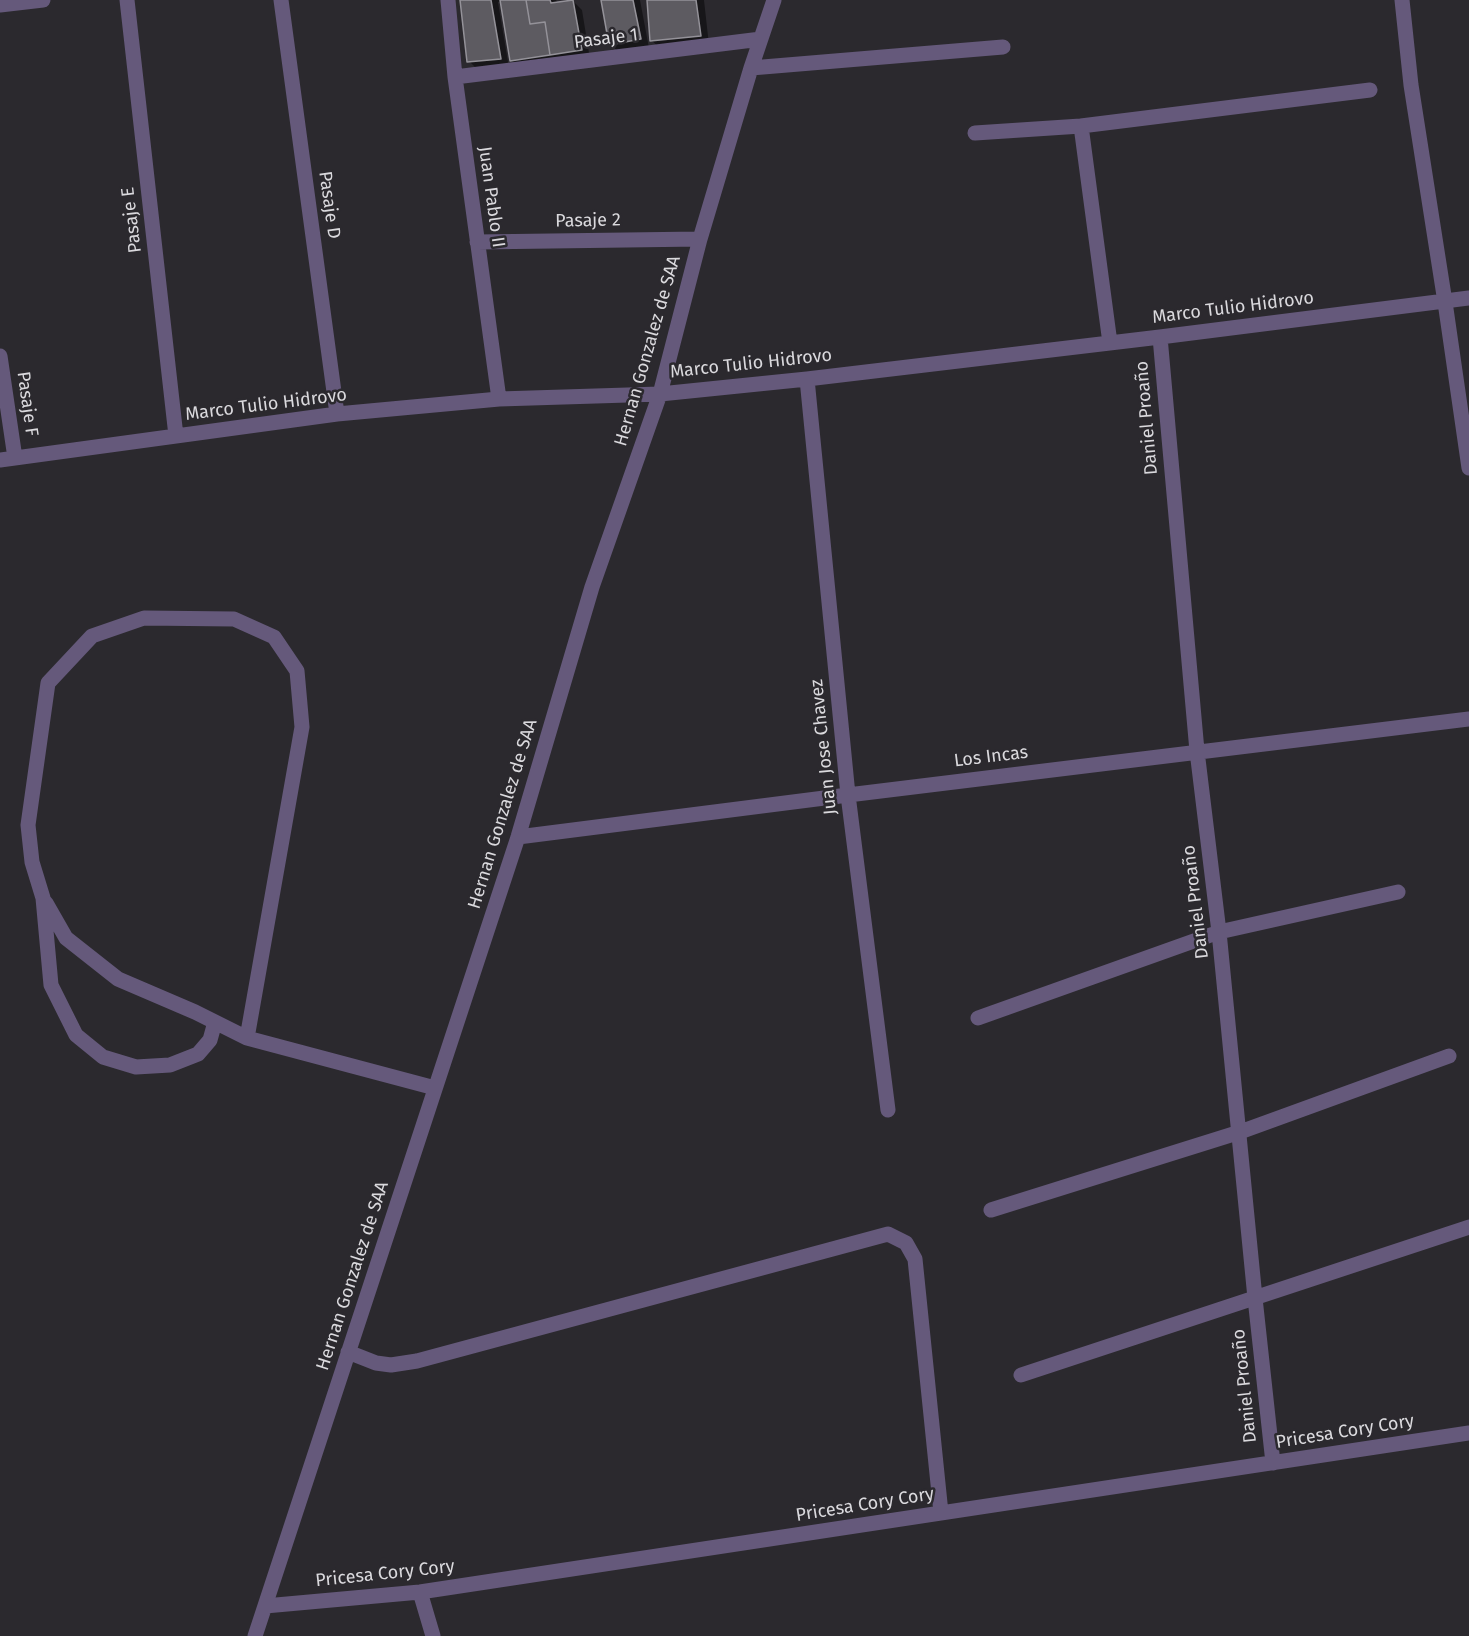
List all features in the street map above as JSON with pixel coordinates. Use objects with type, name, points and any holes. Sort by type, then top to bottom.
[{"type":"street","points":[[0,5],[43,0]]},
{"type":"street","name":"Pasaje E","points":[[127,0],[176,436]]},
{"type":"street","name":"Pasaje D","points":[[281,0],[337,414]]},
{"type":"street","name":"Juan Pablo II","points":[[448,0],[455,77],[499,399]]},
{"type":"street","name":"Hernan Gonzalez de SAA","points":[[255,1636],[519,837],[592,586],[660,394],[700,238],[774,0]]},
{"type":"street","points":[[1402,0],[1411,85],[1469,468]]},
{"type":"street","name":"Pasaje 1","points":[[455,77],[761,39]]},
{"type":"street","points":[[751,68],[1003,47]]},
{"type":"street","points":[[975,133],[1081,126],[1370,90]]},
{"type":"street","points":[[1081,126],[1110,343]]},
{"type":"street","name":"Pasaje 2","points":[[477,242],[700,238]]},
{"type":"street","name":"Marco Tulio Hidrovo","points":[[7,459],[337,414],[499,399],[660,394],[807,379],[1469,298]]},
{"type":"street","name":"Daniel Proaño","points":[[1160,337],[1197,751],[1219,932],[1273,1463]]},
{"type":"street","name":"Pasaje F","points":[[0,356],[7,459]]},
{"type":"street","name":"Juan Jose Chavez","points":[[807,379],[848,795],[888,1110]]},
{"type":"street","points":[[214,1022],[210,1040],[198,1054],[170,1065],[136,1067],[103,1057],[76,1035],[51,985],[43,898],[32,862],[28,825],[48,683],[92,636],[144,618],[234,619],[274,637],[297,671],[302,727],[247,1038]]},
{"type":"street","name":"Los Incas","points":[[519,837],[1469,719]]},
{"type":"street","points":[[978,1018],[1219,932],[1398,892]]},
{"type":"street","points":[[43,898],[66,938],[118,979],[247,1038],[435,1088]]},
{"type":"street","points":[[992,1210],[1240,1132],[1449,1056]]},
{"type":"street","points":[[1021,1375],[1469,1227]]},
{"type":"street","points":[[348,1352],[376,1363],[392,1365],[417,1361],[888,1234],[906,1243],[915,1259],[941,1513]]},
{"type":"street","name":"Pricesa Cory Cory","points":[[265,1606],[420,1592],[1469,1433]]},
{"type":"street","points":[[420,1592],[433,1636]]},
{"type":"building","points":[[460,0],[491,0],[501,59],[467,62]]},
{"type":"building","points":[[500,0],[526,0],[530,24],[545,22],[550,55],[510,61]]},
{"type":"building","points":[[526,0],[550,0],[551,3],[573,0],[582,50],[550,55],[545,22],[530,24]]},
{"type":"building","points":[[601,0],[633,0],[641,39],[609,45]]},
{"type":"building","points":[[647,0],[696,0],[701,36],[650,41]]}]
